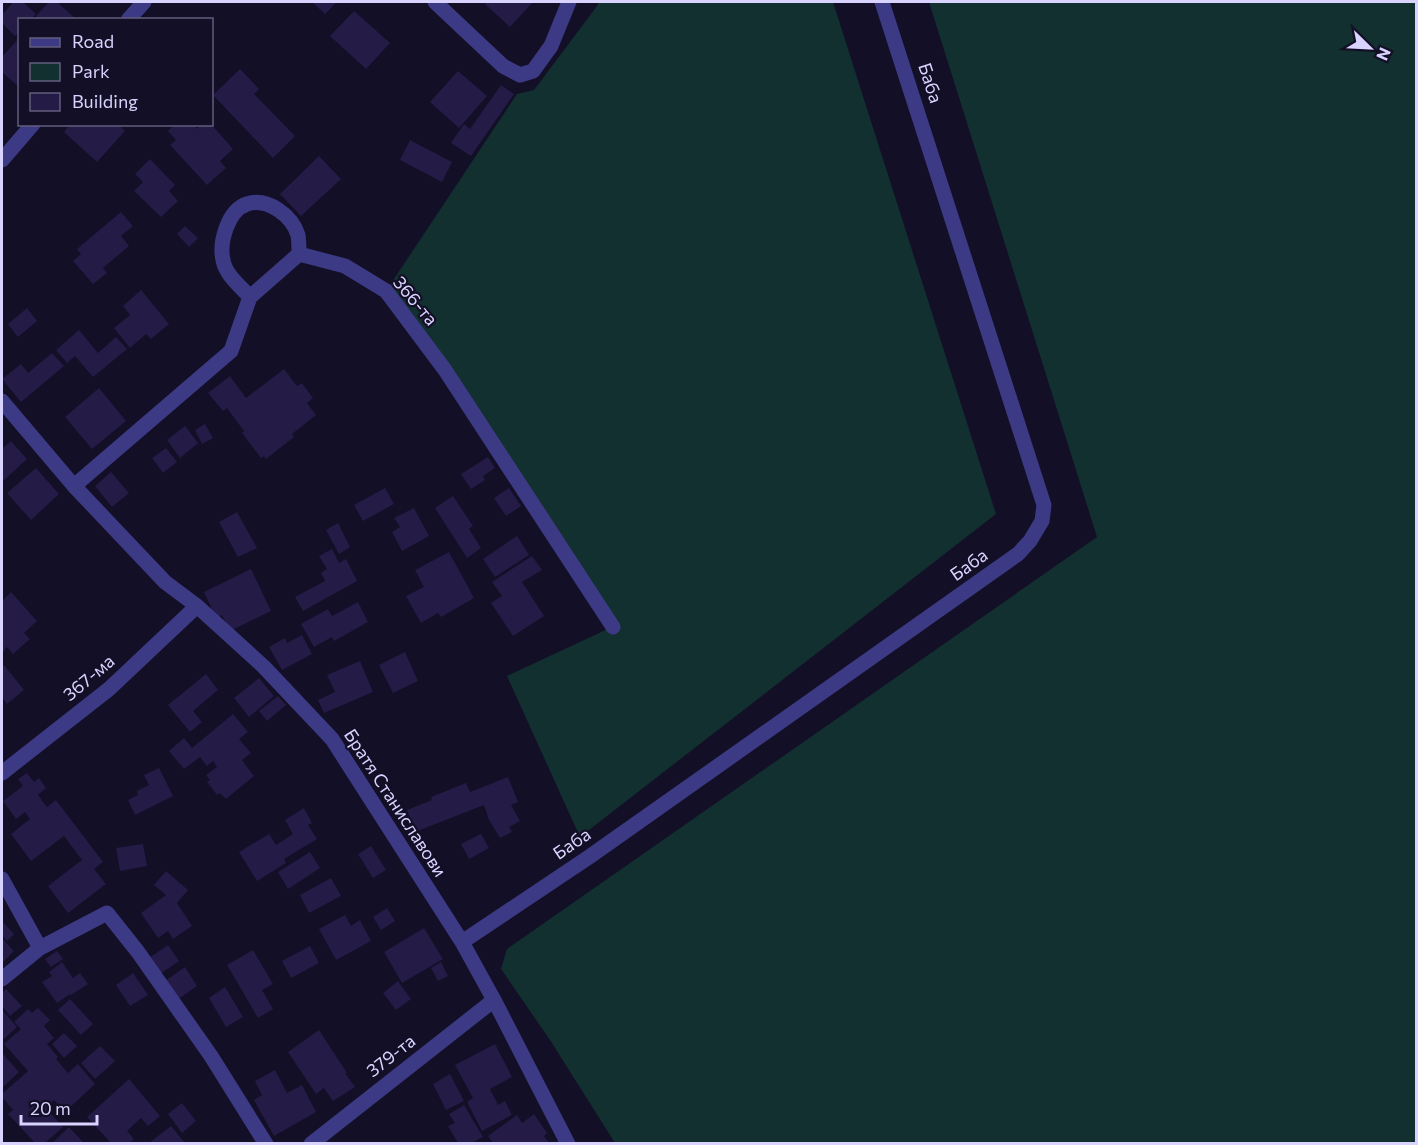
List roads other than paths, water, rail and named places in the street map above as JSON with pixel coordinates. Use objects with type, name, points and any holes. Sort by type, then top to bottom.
[{"type":"street","points":[[130,18],[144,2]]},
{"type":"street","points":[[435,2],[502,66],[520,75],[533,71],[551,46],[569,2]]},
{"type":"street","name":"Баба","points":[[462,942],[589,857],[1018,554],[1030,541],[1042,521],[1044,505],[882,2]]},
{"type":"street","points":[[2,160],[31,126]]},
{"type":"street","points":[[74,486],[231,351],[250,297],[299,254],[298,236],[291,221],[278,209],[262,203],[247,204],[233,214],[225,229],[222,242],[223,260],[227,272],[250,297]]},
{"type":"street","name":"366-та","points":[[299,254],[345,266],[386,291],[445,370],[613,627]]},
{"type":"street","name":"Братя Станиславови","points":[[2,401],[74,486],[165,582],[197,606],[264,667],[332,740],[462,942],[568,1143]]},
{"type":"street","name":"367-ма","points":[[2,773],[109,689],[197,606]]},
{"type":"street","points":[[2,879],[40,948]]},
{"type":"street","points":[[2,979],[40,948],[107,913],[138,952],[211,1056],[266,1143]]},
{"type":"street","name":"379-та","points":[[311,1143],[494,1000]]}]
